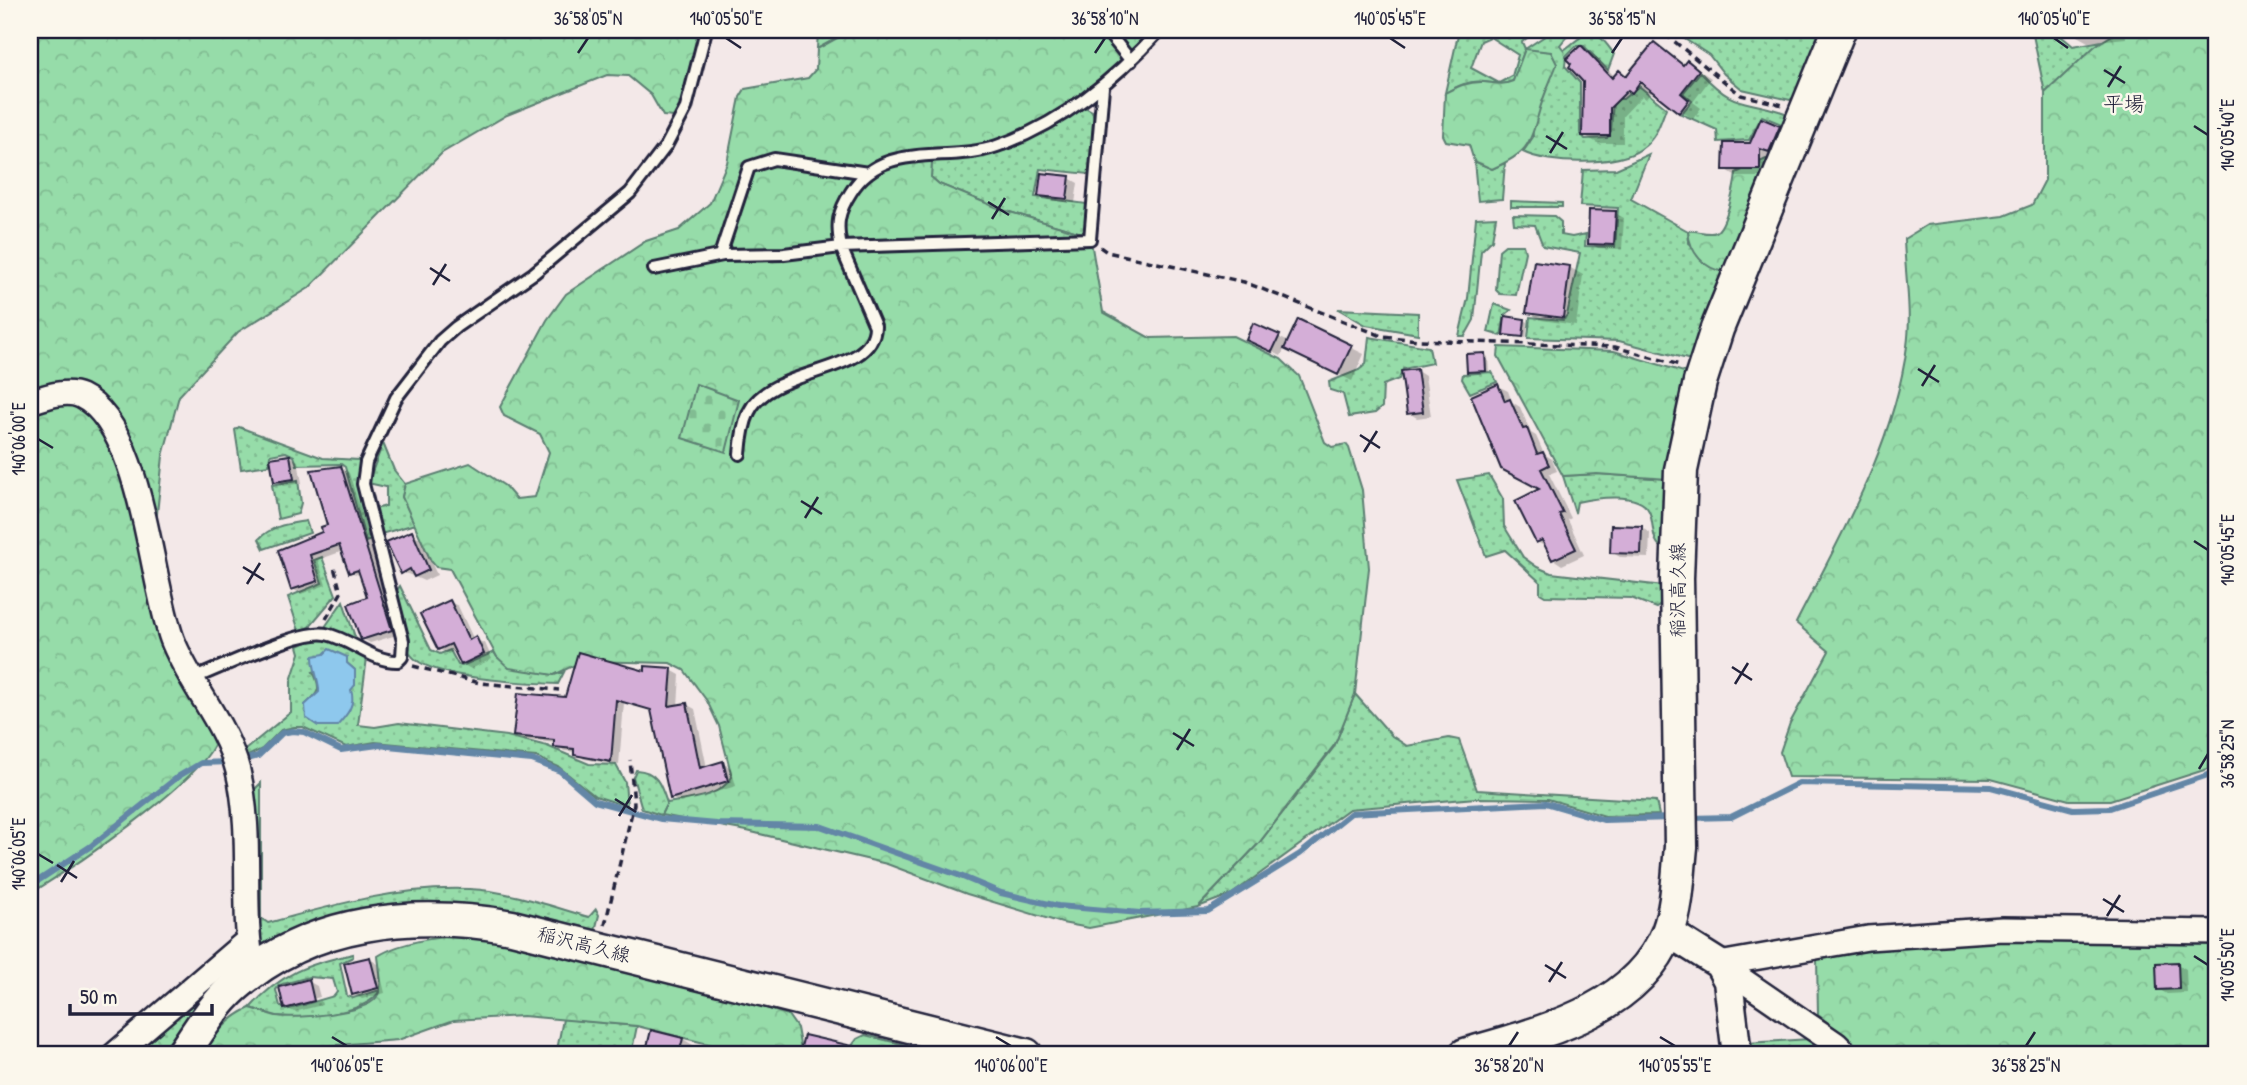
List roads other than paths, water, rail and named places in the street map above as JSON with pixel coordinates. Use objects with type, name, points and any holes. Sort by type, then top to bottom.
[{"type":"main road","name":"稲沢高久線","points":[[1465,1055],[1555,1026],[1611,1000],[1646,969],[1668,932],[1677,891],[1681,847],[1677,520],[1681,470],[1703,372],[1717,329],[1839,30]]},
{"type":"main road","name":"稲沢高久線","points":[[182,1055],[250,956],[359,924],[401,918],[477,920],[1026,1055]]},
{"type":"street","points":[[30,402],[60,394],[79,395],[100,409],[113,427],[136,488],[163,614],[192,679],[230,749],[238,771],[245,824],[250,956],[114,1055]]},
{"type":"street","points":[[1719,964],[1868,938],[2003,929],[2217,932]]},
{"type":"street","points":[[1668,932],[1836,1044],[1847,1055]]},
{"type":"street","points":[[1719,964],[1728,981],[1732,997],[1737,1055]]},
{"type":"lane","points":[[192,679],[316,632],[342,638],[387,660],[398,661],[402,657],[403,641],[363,484],[373,443],[396,398],[440,341],[597,223],[650,168],[666,146],[686,108],[706,30]]},
{"type":"lane","points":[[1106,30],[1131,61]]},
{"type":"lane","points":[[740,454],[749,412],[772,386],[850,359],[865,350],[875,335],[875,326],[841,247],[836,225],[840,209],[856,183],[876,166],[898,158],[996,147],[1060,115],[1102,88],[1160,30]]},
{"type":"lane","points":[[654,269],[720,255],[784,254],[841,247],[1090,239],[1102,88]]},
{"type":"lane","points":[[720,255],[749,167],[774,159],[867,173]]},
{"type":"water","points":[[329,649],[347,657],[347,663],[355,670],[355,685],[351,690],[350,709],[337,726],[318,726],[306,718],[305,705],[319,692],[313,656],[324,654]]},
{"type":"waterway","points":[[240,761],[258,756],[282,733],[292,731],[304,732],[341,750],[378,745],[532,760],[560,771],[595,801],[661,819],[717,824],[820,826],[1001,893],[1058,906],[1140,913],[1208,911],[1300,854],[1351,813],[1546,803],[1604,820],[1672,818]]},
{"type":"waterway","points":[[30,886],[91,846],[179,776],[201,763],[229,762]]},
{"type":"waterway","points":[[1690,818],[1731,817],[1799,783],[1991,787],[2073,809],[2110,808],[2217,772]]},
{"type":"district","name":"平場","points":[[2124,104]]}]
